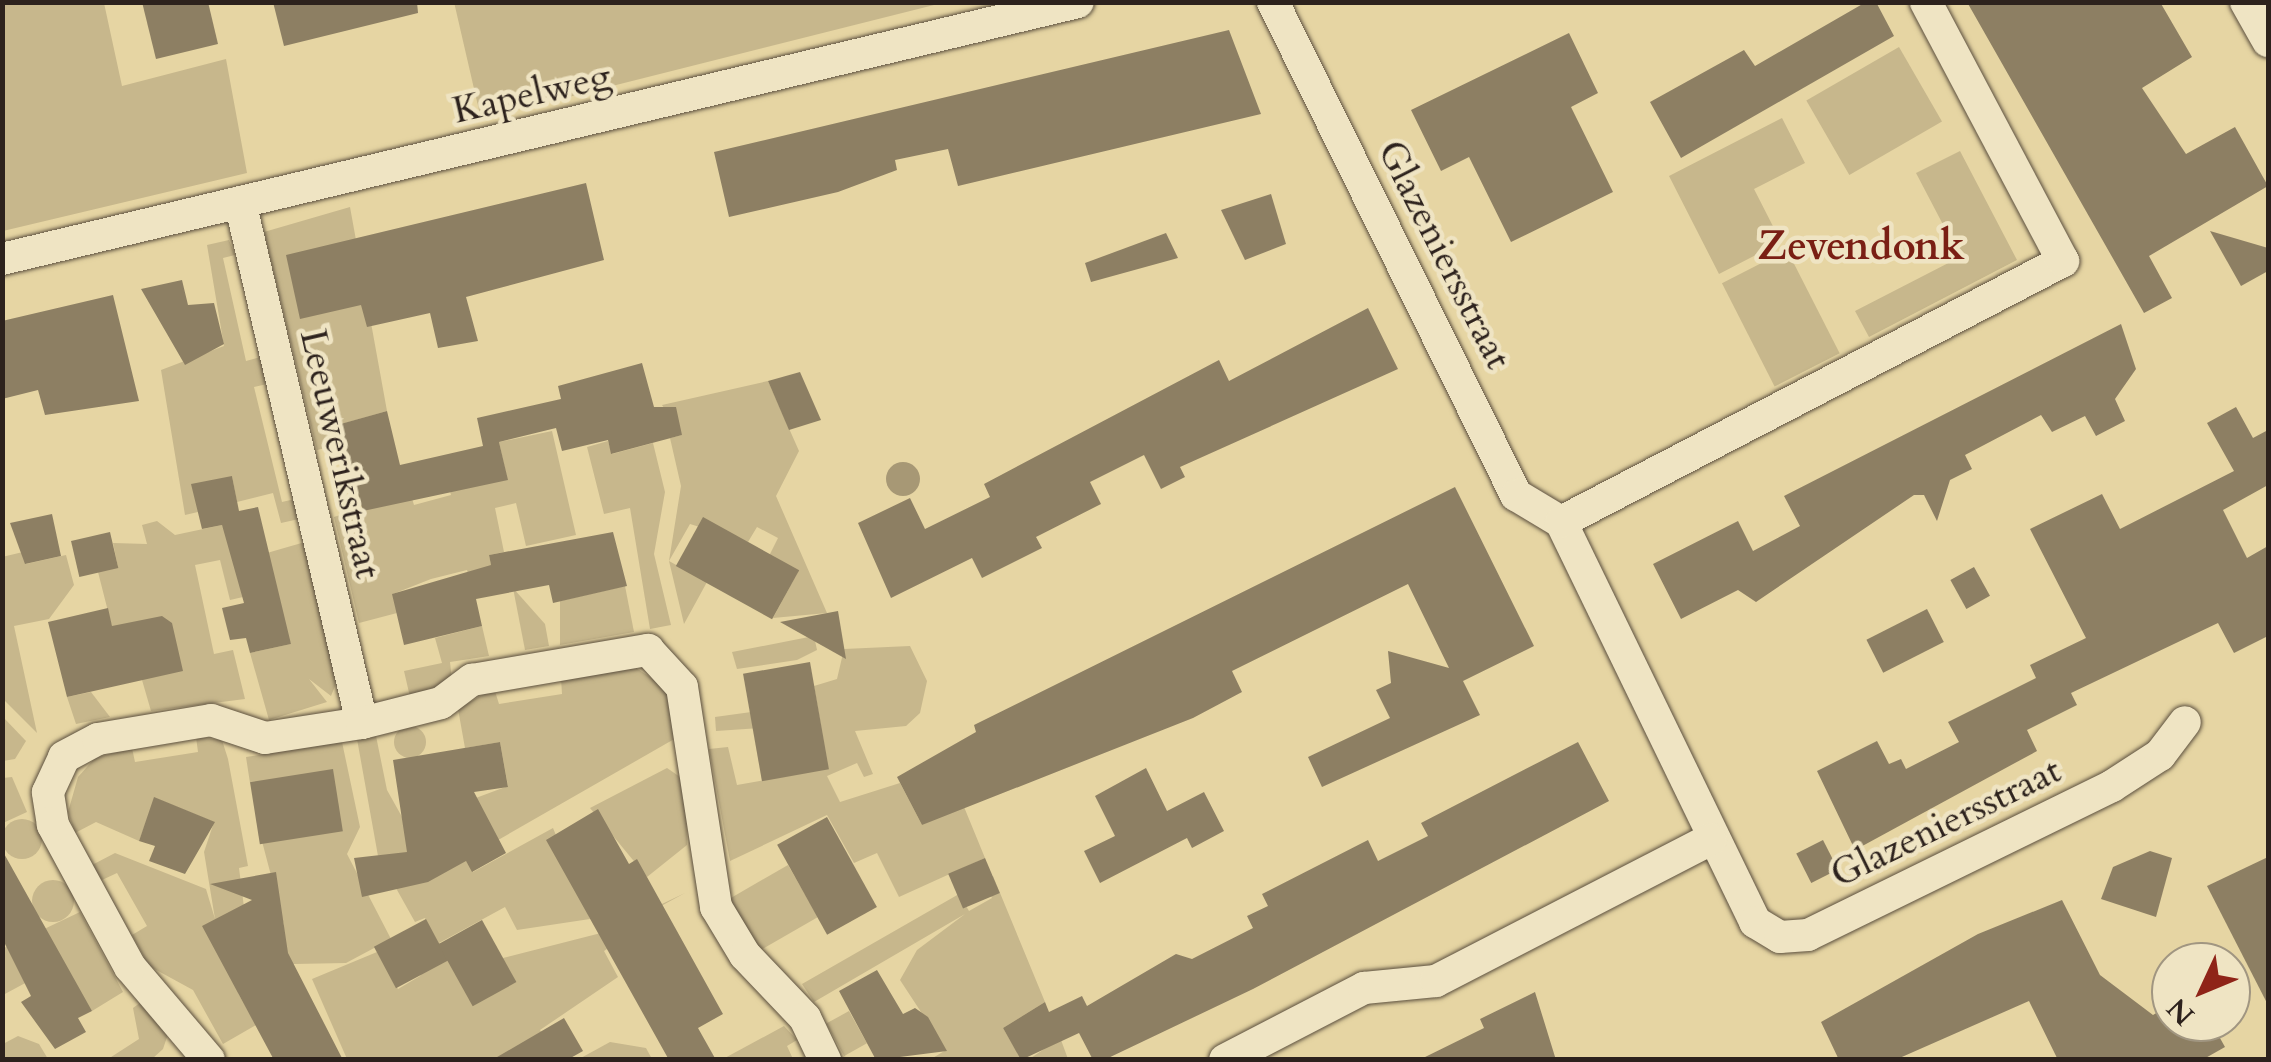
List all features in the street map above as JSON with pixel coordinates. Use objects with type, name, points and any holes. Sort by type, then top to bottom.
[{"type":"street","name":"Kapelweg","points":[[2,258],[1078,2]]},
{"type":"street","name":"Glazeniersstraat","points":[[1273,2],[1516,495],[1562,522],[1711,839],[1755,922],[1780,937],[1808,935],[2112,786],[2160,755],[2185,722]]},
{"type":"street","points":[[1562,522],[2063,262],[2053,233],[1926,2]]},
{"type":"street","points":[[2246,2],[2268,41]]},
{"type":"street","name":"Leeuwerikstraat","points":[[240,202],[362,724]]},
{"type":"street","points":[[195,1055],[130,967],[52,825],[53,778],[73,749],[98,739],[212,720],[266,738],[362,724],[441,703],[472,680],[648,650],[682,687],[716,907],[745,956],[805,1018],[825,1060]]},
{"type":"street","points":[[1225,1060],[1364,988],[1436,981],[1711,839]]},
{"type":"shaded area","points":[[454,2],[942,2],[942,3],[481,119]]},
{"type":"shaded area","points":[[2,3],[104,3],[122,86],[226,59],[247,173],[3,231]]},
{"type":"shaded area","points":[[1899,47],[1942,121],[1849,175],[1806,100]]},
{"type":"shaded area","points":[[1782,118],[1805,163],[1754,189],[1781,242],[1719,274],[1669,176]]},
{"type":"shaded area","points":[[1960,151],[2017,260],[1869,337],[1855,311],[1960,257],[1916,173]]},
{"type":"shaded area","points":[[350,207],[387,411],[338,425],[342,444],[317,450],[264,232]]},
{"type":"shaded area","points":[[229,240],[235,255],[223,258],[246,361],[261,357],[267,384],[254,387],[282,502],[295,499],[299,519],[281,523],[273,493],[237,502],[232,476],[215,508],[185,515],[161,370],[224,346],[207,245]]},
{"type":"shaded area","points":[[1787,250],[1840,353],[1775,386],[1722,283]]},
{"type":"shaded area","points":[[768,381],[799,451],[776,496],[827,613],[773,618],[798,572],[769,556],[778,538],[757,527],[748,542],[690,524],[669,561],[681,486],[670,438],[682,435],[662,405]]},
{"type":"shaded area","points":[[552,431],[576,535],[526,546],[516,503],[495,508],[504,552],[489,555],[496,588],[472,586],[467,570],[431,579],[393,594],[397,613],[359,623],[334,517],[410,492],[414,505],[451,495],[448,483],[507,478],[499,442]]},
{"type":"shaded area","points":[[608,441],[612,454],[653,443],[665,492],[654,554],[671,625],[650,629],[630,508],[604,514],[587,447]]},
{"type":"shaded area","points":[[903,462],[915,467],[920,479],[915,491],[903,496],[891,491],[886,479],[891,467]]},
{"type":"shaded area","points":[[157,521],[175,535],[222,525],[256,594],[230,600],[220,560],[195,565],[214,654],[233,650],[245,699],[151,711],[142,680],[167,620],[113,631],[98,572],[118,567],[113,543],[147,544],[142,525]]},
{"type":"shaded area","points":[[305,542],[337,681],[331,696],[309,679],[327,702],[269,720],[250,653],[291,644],[253,557]]},
{"type":"shaded area","points":[[23,552],[26,564],[66,555],[74,585],[49,619],[14,626],[37,733],[3,699],[2,557]]},
{"type":"shaded area","points":[[669,561],[707,582],[684,624]]},
{"type":"shaded area","points":[[625,586],[634,632],[560,645],[560,601]]},
{"type":"shaded area","points":[[513,588],[545,624],[549,646],[525,650]]},
{"type":"shaded area","points":[[482,626],[489,656],[450,662],[452,680],[410,697],[404,671],[442,663],[435,638]]},
{"type":"shaded area","points":[[814,636],[817,650],[797,660],[737,669],[732,652]]},
{"type":"shaded area","points":[[910,646],[927,681],[920,713],[906,726],[855,731],[873,774],[864,777],[857,763],[827,776],[840,802],[900,783],[922,825],[962,802],[985,858],[899,897],[877,853],[854,863],[827,815],[730,861],[709,749],[728,747],[737,785],[804,773],[821,727],[814,686],[837,679],[844,649]]},
{"type":"shaded area","points":[[633,666],[670,690],[676,738],[465,859],[473,872],[553,828],[590,919],[517,930],[505,907],[439,943],[503,958],[601,933],[685,893],[626,925],[625,937],[604,951],[618,977],[540,1030],[550,1048],[522,1059],[347,1059],[312,979],[377,952],[398,989],[420,976],[438,943],[425,918],[415,922],[378,856],[357,739],[376,736],[387,790],[406,824],[508,786],[500,742],[465,748],[458,709],[494,688],[499,704],[562,694],[561,678]]},
{"type":"shaded area","points":[[91,692],[110,717],[76,724],[67,697]]},
{"type":"shaded area","points":[[774,709],[777,727],[716,731],[715,717]]},
{"type":"shaded area","points":[[3,717],[26,741],[15,759],[3,761]]},
{"type":"shaded area","points":[[410,726],[421,731],[426,742],[421,753],[410,758],[399,753],[394,742],[399,731]]},
{"type":"shaded area","points":[[196,737],[222,740],[228,759],[248,866],[239,868],[245,915],[284,925],[258,826],[267,842],[337,831],[333,770],[250,783],[246,757],[342,742],[360,827],[347,854],[391,939],[346,963],[294,964],[238,993],[256,1025],[223,1044],[193,990],[149,966],[132,935],[147,926],[117,873],[102,880],[92,865],[115,853],[206,889],[215,919],[204,852],[214,822],[155,798],[139,841],[96,822],[75,833],[68,812],[78,777],[95,758],[132,748],[135,762],[198,752]]},
{"type":"shaded area","points":[[667,768],[686,781],[687,845],[647,877],[590,808]]},
{"type":"shaded area","points":[[12,777],[27,812],[3,823],[3,778]]},
{"type":"shaded area","points":[[22,819],[36,825],[42,839],[36,853],[22,859],[8,853],[2,839],[8,825]]},
{"type":"shaded area","points":[[788,865],[818,917],[758,951],[728,900]]},
{"type":"shaded area","points":[[993,876],[1045,1002],[1003,1028],[1021,1059],[931,1059],[946,1050],[900,980],[917,950],[965,914],[814,1002],[802,984],[959,894],[969,911],[992,898],[983,880]]},
{"type":"shaded area","points":[[53,880],[68,886],[74,901],[68,916],[53,922],[38,916],[32,901],[38,886]]},
{"type":"shaded area","points":[[80,912],[123,992],[92,1011],[29,981],[3,995],[2,949]]},
{"type":"shaded area","points":[[144,1000],[168,1034],[163,1049],[152,1059],[108,1059],[139,1039],[133,1008]]},
{"type":"shaded area","points":[[849,1011],[867,1043],[844,1056],[826,1024]]},
{"type":"shaded area","points":[[1054,1021],[1068,1059],[1028,1060],[1047,1047]]},
{"type":"shaded area","points":[[784,1026],[797,1040],[787,1046],[793,1059],[723,1059]]},
{"type":"shaded area","points":[[18,1036],[39,1044],[48,1059],[3,1059],[3,1044]]},
{"type":"shaded area","points":[[610,1042],[646,1048],[652,1059],[579,1059]]},
{"type":"building","points":[[142,2],[208,2],[218,44],[156,59]]},
{"type":"building","points":[[273,2],[417,2],[418,13],[284,46]]},
{"type":"building","points":[[1866,2],[1876,2],[1894,36],[1681,158],[1650,102],[1744,50],[1755,66]]},
{"type":"building","points":[[1967,2],[2160,2],[2192,57],[2142,88],[2186,154],[2235,127],[2268,186],[2149,256],[2172,298],[2144,313]]},
{"type":"building","points":[[1229,30],[1261,114],[958,186],[948,149],[895,160],[897,170],[838,192],[729,217],[714,152]]},
{"type":"building","points":[[1569,33],[1598,93],[1571,107],[1613,192],[1511,242],[1469,157],[1441,171],[1411,110]]},
{"type":"building","points":[[586,183],[604,260],[466,297],[478,341],[438,348],[430,313],[367,327],[361,305],[300,319],[286,255]]},
{"type":"building","points":[[1271,194],[1286,244],[1245,260],[1221,210]]},
{"type":"building","points":[[2210,231],[2268,248],[2268,271],[2241,286]]},
{"type":"building","points":[[1166,233],[1178,258],[1091,282],[1085,263]]},
{"type":"building","points":[[182,280],[188,305],[214,303],[224,344],[185,365],[141,289]]},
{"type":"building","points":[[113,295],[139,401],[45,415],[38,390],[2,399],[2,321]]},
{"type":"building","points":[[1368,308],[1398,369],[1180,467],[1185,477],[1161,489],[1144,455],[1090,482],[1101,504],[1036,537],[1042,548],[982,578],[972,558],[891,598],[858,523],[910,498],[925,529],[990,497],[984,484],[1219,360],[1229,381]]},
{"type":"building","points":[[2121,324],[2136,369],[2115,399],[2125,421],[2096,436],[2085,416],[2052,432],[2041,415],[1965,455],[1972,469],[1950,480],[1937,521],[1924,495],[1914,495],[1756,602],[1738,590],[1681,619],[1653,564],[1738,521],[1753,551],[1800,526],[1784,496]]},
{"type":"building","points":[[642,363],[654,407],[676,407],[682,435],[611,454],[608,440],[562,451],[556,428],[499,442],[508,480],[363,511],[337,425],[387,411],[400,465],[483,446],[477,418],[561,399],[558,386]]},
{"type":"building","points":[[800,372],[821,420],[789,430],[768,381]]},
{"type":"building","points":[[2236,407],[2253,438],[2268,430],[2268,485],[2223,510],[2247,558],[2268,546],[2268,636],[2234,653],[2218,623],[2071,693],[2077,705],[2027,730],[2037,751],[1855,850],[1817,771],[1877,741],[1889,764],[1901,759],[1906,769],[1959,742],[1948,722],[2036,678],[2030,665],[2086,638],[2030,529],[2102,494],[2120,529],[2234,471],[2207,423]]},
{"type":"building","points":[[232,476],[239,511],[258,507],[291,644],[250,653],[246,638],[230,640],[222,608],[244,603],[222,525],[202,529],[191,484]]},
{"type":"building","points":[[1455,487],[1534,646],[1463,681],[1480,715],[1322,787],[1308,757],[1390,718],[1376,690],[1391,683],[1388,651],[1449,668],[1408,584],[1232,671],[1242,692],[1193,718],[922,825],[897,777],[976,732],[974,725]]},
{"type":"building","points":[[52,514],[61,556],[25,564],[10,523]]},
{"type":"building","points":[[703,517],[799,570],[772,619],[676,566]]},
{"type":"building","points":[[110,532],[118,568],[79,577],[71,541]]},
{"type":"building","points":[[613,532],[627,586],[553,603],[549,585],[476,599],[482,626],[404,645],[392,594],[491,565],[489,555]]},
{"type":"building","points":[[1974,567],[1990,596],[1966,609],[1950,580]]},
{"type":"building","points":[[108,608],[112,626],[162,616],[172,623],[183,671],[67,697],[48,622]]},
{"type":"building","points":[[1927,609],[1944,642],[1883,673],[1866,640]]},
{"type":"building","points":[[838,611],[846,659],[780,622]]},
{"type":"building","points":[[810,662],[829,769],[762,781],[743,674]]},
{"type":"building","points":[[500,742],[508,787],[474,792],[506,853],[472,872],[466,861],[428,882],[362,897],[354,858],[407,852],[393,760]]},
{"type":"building","points":[[1578,742],[1609,801],[1253,989],[1104,1060],[1093,1060],[1079,1033],[1021,1060],[1003,1028],[1045,1002],[1049,1012],[1082,996],[1087,1006],[1176,954],[1192,959],[1253,928],[1247,916],[1268,906],[1262,894],[1368,840],[1378,861],[1428,836],[1421,823]]},
{"type":"building","points":[[1146,768],[1167,811],[1204,792],[1224,831],[1192,848],[1187,838],[1100,883],[1084,851],[1115,836],[1095,796]]},
{"type":"building","points":[[333,769],[343,831],[260,844],[250,782]]},
{"type":"building","points":[[154,797],[215,822],[185,874],[149,861],[155,846],[139,841]]},
{"type":"building","points":[[598,809],[629,864],[637,859],[723,1014],[698,1028],[716,1060],[669,1060],[546,840]]},
{"type":"building","points":[[827,817],[877,907],[827,935],[777,845]]},
{"type":"building","points":[[1823,840],[1838,869],[1811,883],[1796,854]]},
{"type":"building","points":[[2,850],[92,1011],[78,1018],[86,1032],[55,1049],[21,1002],[31,996],[2,938]]},
{"type":"building","points":[[2150,851],[2172,858],[2156,917],[2101,899],[2113,867]]},
{"type":"building","points":[[2268,857],[2268,1005],[2251,972],[2251,942],[2236,942],[2207,886]]},
{"type":"building","points":[[985,858],[1000,893],[963,909],[948,874]]},
{"type":"building","points":[[276,872],[288,953],[343,1060],[274,1060],[202,926],[252,900],[210,884]]},
{"type":"building","points":[[2062,900],[2100,975],[2151,1013],[2151,1042],[2222,1042],[2225,1047],[2202,1060],[2058,1060],[2029,1001],[1895,1060],[1839,1060],[1821,1022],[1978,934]]},
{"type":"building","points":[[426,919],[448,960],[396,988],[374,947]]},
{"type":"building","points":[[482,920],[516,982],[473,1006],[438,944]]},
{"type":"building","points":[[877,970],[903,1014],[915,1008],[928,1017],[947,1051],[876,1060],[839,991]]},
{"type":"building","points":[[1535,992],[1556,1060],[1419,1060],[1484,1028],[1480,1019]]},
{"type":"building","points":[[564,1018],[583,1051],[567,1060],[492,1060]]},
{"type":"district","name":"Zevendonk","points":[[1861,247]]}]
